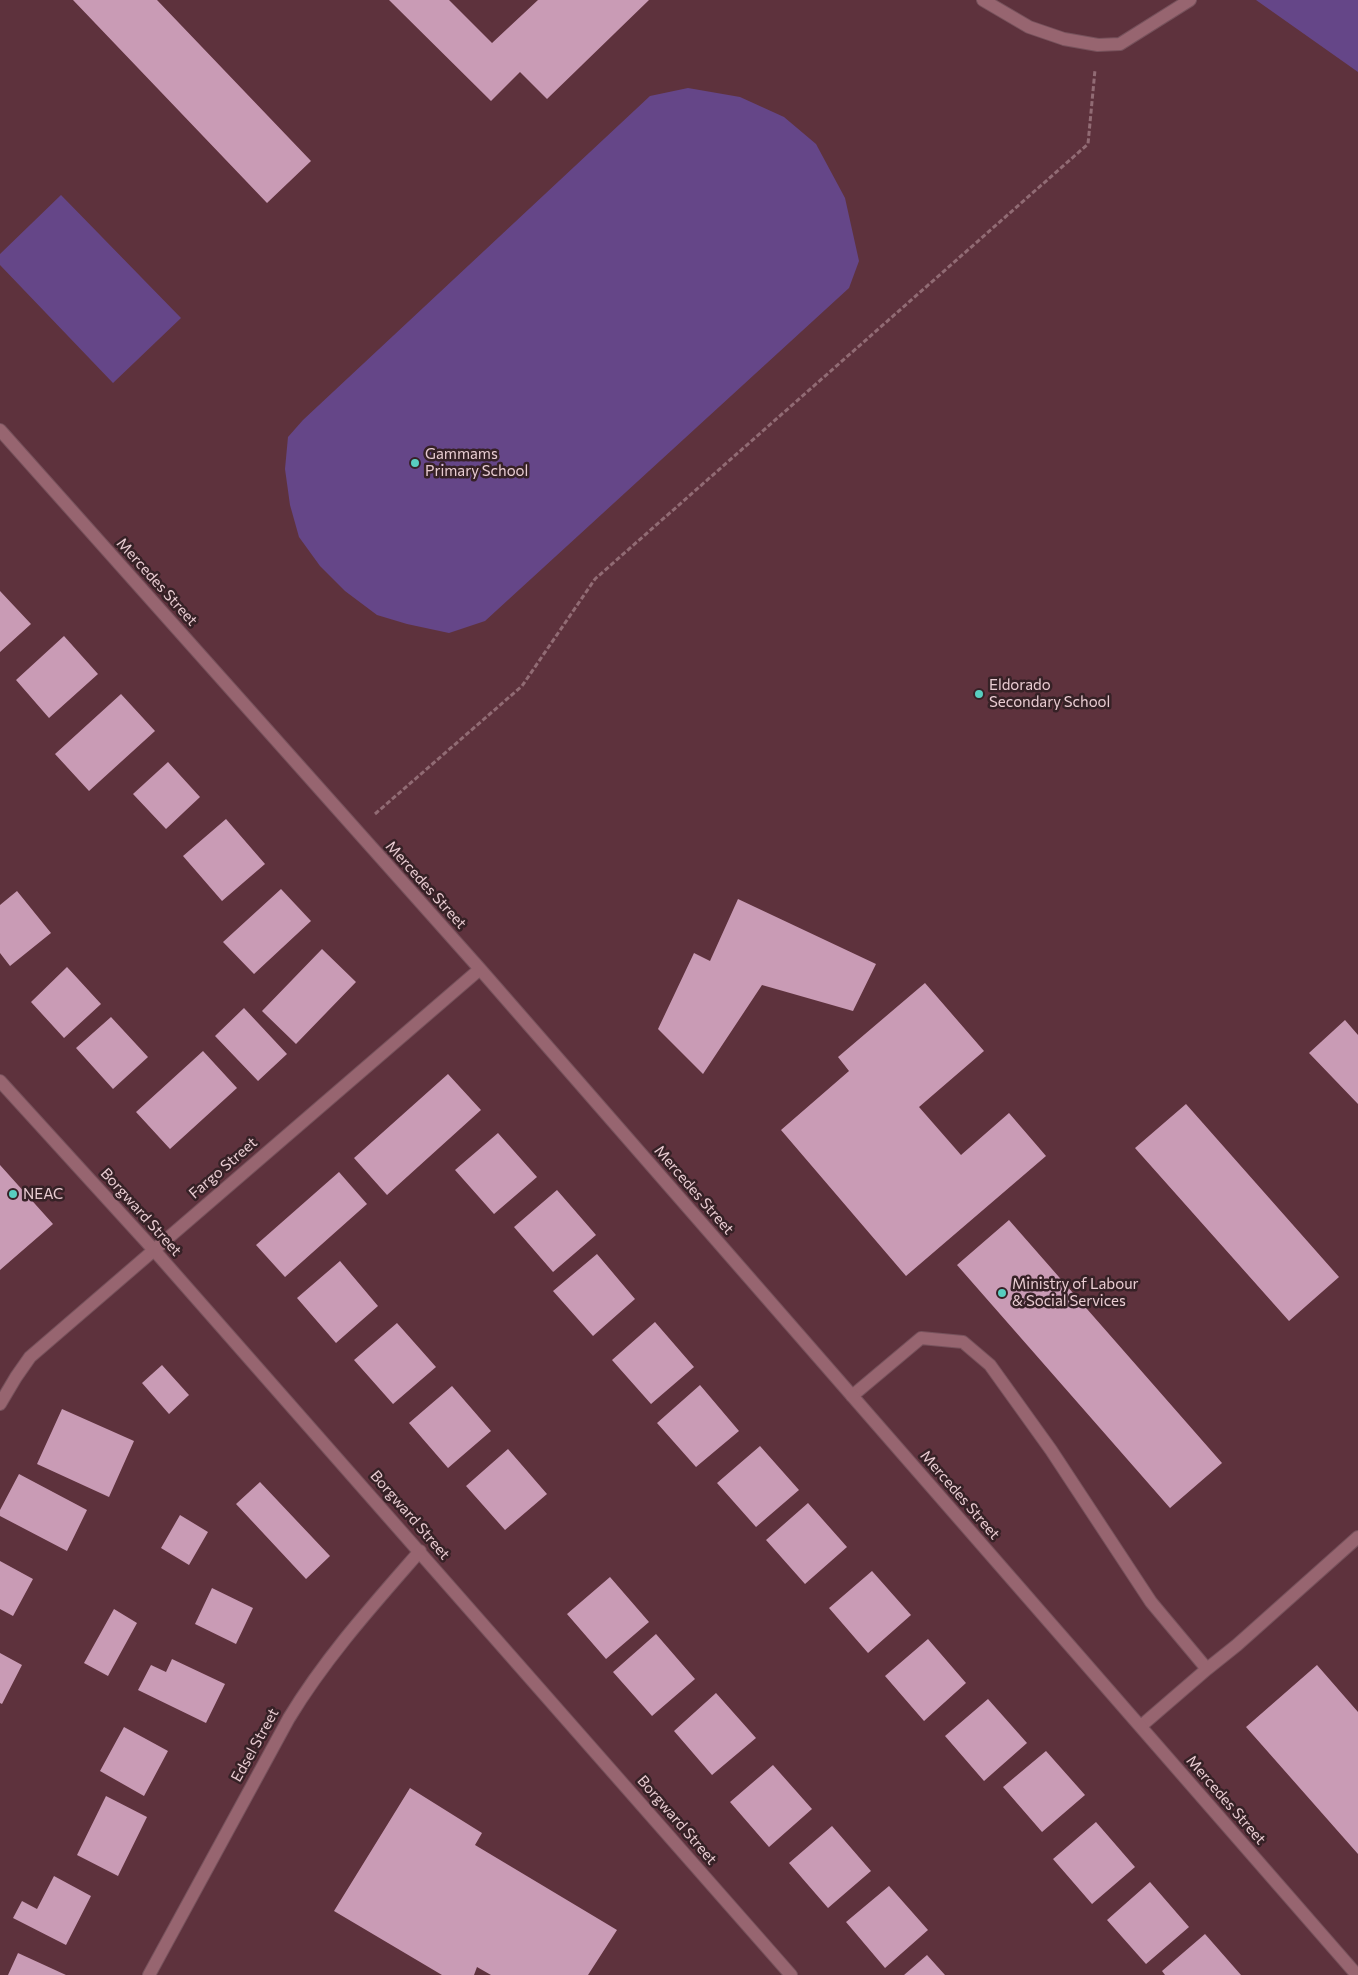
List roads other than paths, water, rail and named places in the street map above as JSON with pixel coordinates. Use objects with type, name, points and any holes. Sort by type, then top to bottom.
[{"type":"street","points":[[983,0],[1029,27],[1064,39],[1098,45],[1120,44],[1190,0]]},
{"type":"street","name":"Mercedes Street","points":[[0,430],[480,969],[1357,1975]]},
{"type":"street","name":"Fargo Street","points":[[0,1404],[30,1357],[480,969]]},
{"type":"street","name":"Borgward Street","points":[[0,1081],[153,1249],[791,1975]]},
{"type":"street","points":[[852,1396],[921,1338],[963,1342],[990,1365],[1051,1450],[1151,1602],[1207,1668]]},
{"type":"street","points":[[1141,1726],[1207,1668],[1237,1646],[1358,1536]]},
{"type":"street","name":"Edsel Street","points":[[149,1975],[308,1686],[334,1652],[420,1551]]},
{"type":"place","name":"Gammams Primary School","points":[[415,463]]},
{"type":"place","name":"Eldorado Secondary School","points":[[979,694]]},
{"type":"place","name":"NEAC","points":[[13,1194]]},
{"type":"place","name":"Ministry of Labour & Social Services","points":[[1002,1293]]}]
